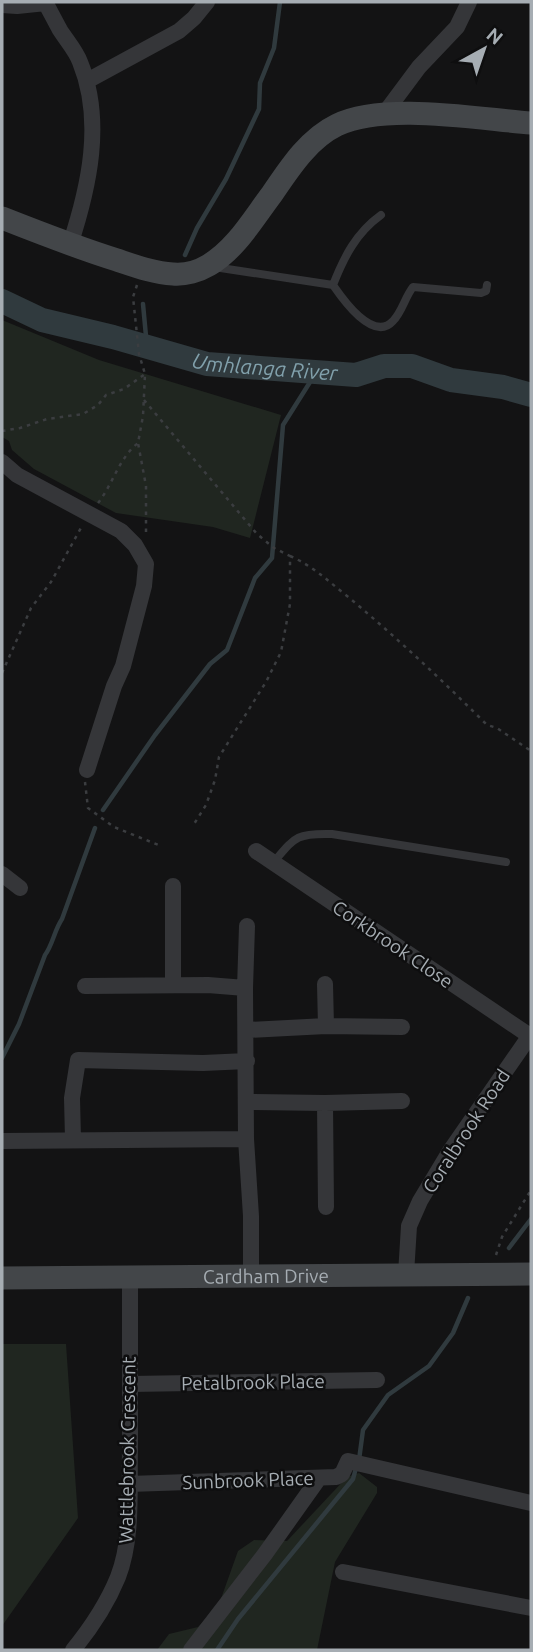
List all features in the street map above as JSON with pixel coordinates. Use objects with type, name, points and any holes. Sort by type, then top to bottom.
[{"type":"street","points":[[2,5],[46,2],[79,59],[87,81],[91,103],[92,141],[88,183],[69,245]]},
{"type":"street","points":[[87,81],[179,31],[207,2]]},
{"type":"street","points":[[384,114],[419,67],[457,27],[470,2]]},
{"type":"street","points":[[2,218],[69,245],[141,268],[174,274],[198,271],[221,257],[239,239],[292,165],[314,141],[335,126],[359,116],[384,114],[531,123]]},
{"type":"street","points":[[2,462],[17,475],[129,537],[146,564],[144,586],[123,666],[87,770]]},
{"type":"street","name":"Corkbrook Close","points":[[256,851],[531,1035]]},
{"type":"street","points":[[2,874],[20,888]]},
{"type":"street","points":[[173,886],[173,985]]},
{"type":"street","points":[[247,926],[246,1139],[251,1216],[251,1277]]},
{"type":"street","points":[[325,985],[326,1026]]},
{"type":"street","points":[[85,986],[245,988]]},
{"type":"street","points":[[247,1030],[326,1026],[402,1027]]},
{"type":"street","name":"Coralbrook Road","points":[[406,1274],[409,1226],[420,1201],[450,1151],[531,1035]]},
{"type":"street","points":[[73,1139],[72,1098],[78,1060],[202,1063],[247,1061]]},
{"type":"street","points":[[247,1102],[402,1101]]},
{"type":"street","points":[[325,1103],[326,1207]]},
{"type":"street","points":[[3,1141],[246,1139]]},
{"type":"street","name":"Cardham Drive","points":[[2,1278],[531,1275]]},
{"type":"street","name":"Wattlebrook Crescent","points":[[73,1650],[105,1605],[119,1576],[129,1523],[130,1277]]},
{"type":"street","name":"Petalbrook Place","points":[[130,1384],[377,1380]]},
{"type":"street","name":"Sunbrook Place","points":[[130,1484],[336,1477],[342,1474],[348,1461],[531,1503]]},
{"type":"street","points":[[191,1650],[319,1478]]},
{"type":"street","points":[[343,1572],[531,1608]]},
{"type":"lane","points":[[333,285],[347,252],[368,225],[381,215]]},
{"type":"lane","points":[[208,266],[333,285],[349,308],[360,318],[374,325],[386,326],[393,321],[413,287],[481,293],[486,291],[487,285]]},
{"type":"lane","points":[[273,863],[293,839],[309,834],[332,834],[506,862]]},
{"type":"path","points":[[133,297],[139,354],[145,374],[143,416],[138,443],[146,486],[146,564]]},
{"type":"path","points":[[2,431],[47,419],[83,414],[98,405],[106,395],[124,388],[145,374]]},
{"type":"path","points":[[144,400],[257,534],[274,548],[315,569],[411,650],[487,725],[531,751]]},
{"type":"path","points":[[2,673],[31,608],[51,582],[89,513],[105,494],[127,451],[138,443]]},
{"type":"path","points":[[194,824],[206,804],[215,780],[219,757],[266,682],[281,652],[290,604],[290,556]]},
{"type":"path","points":[[87,770],[84,786],[88,808],[114,827],[161,846]]},
{"type":"path","points":[[489,1275],[502,1237],[531,1190]]},
{"type":"shaded area","points":[[2,320],[99,360],[281,415],[250,538],[213,527],[116,513],[34,469],[12,450],[9,441],[2,437]]},
{"type":"shaded area","points":[[2,1344],[66,1344],[78,1518],[2,1626]]},
{"type":"shaded area","points":[[359,1473],[377,1487],[377,1493],[335,1562],[317,1650],[157,1650],[169,1634],[198,1627],[218,1607],[238,1551],[254,1540],[287,1541],[347,1477]]},
{"type":"waterway","points":[[185,255],[197,228],[226,179],[259,109],[260,83],[274,48],[280,2]]},
{"type":"waterway","name":"Umhlanga River","points":[[2,301],[42,320],[207,364],[356,375],[384,366],[412,366],[451,380],[503,387],[531,395]]},
{"type":"waterway","points":[[143,304],[147,347]]},
{"type":"waterway","points":[[103,810],[155,735],[210,664],[227,650],[255,578],[272,558],[283,425],[317,371]]},
{"type":"waterway","points":[[2,1058],[19,1024],[62,919],[95,828]]},
{"type":"waterway","points":[[509,1248],[531,1219]]},
{"type":"waterway","points":[[359,1460],[363,1430],[388,1395],[429,1366],[453,1333],[468,1298]]},
{"type":"waterway","points":[[217,1650],[238,1619],[353,1479],[356,1468]]}]
